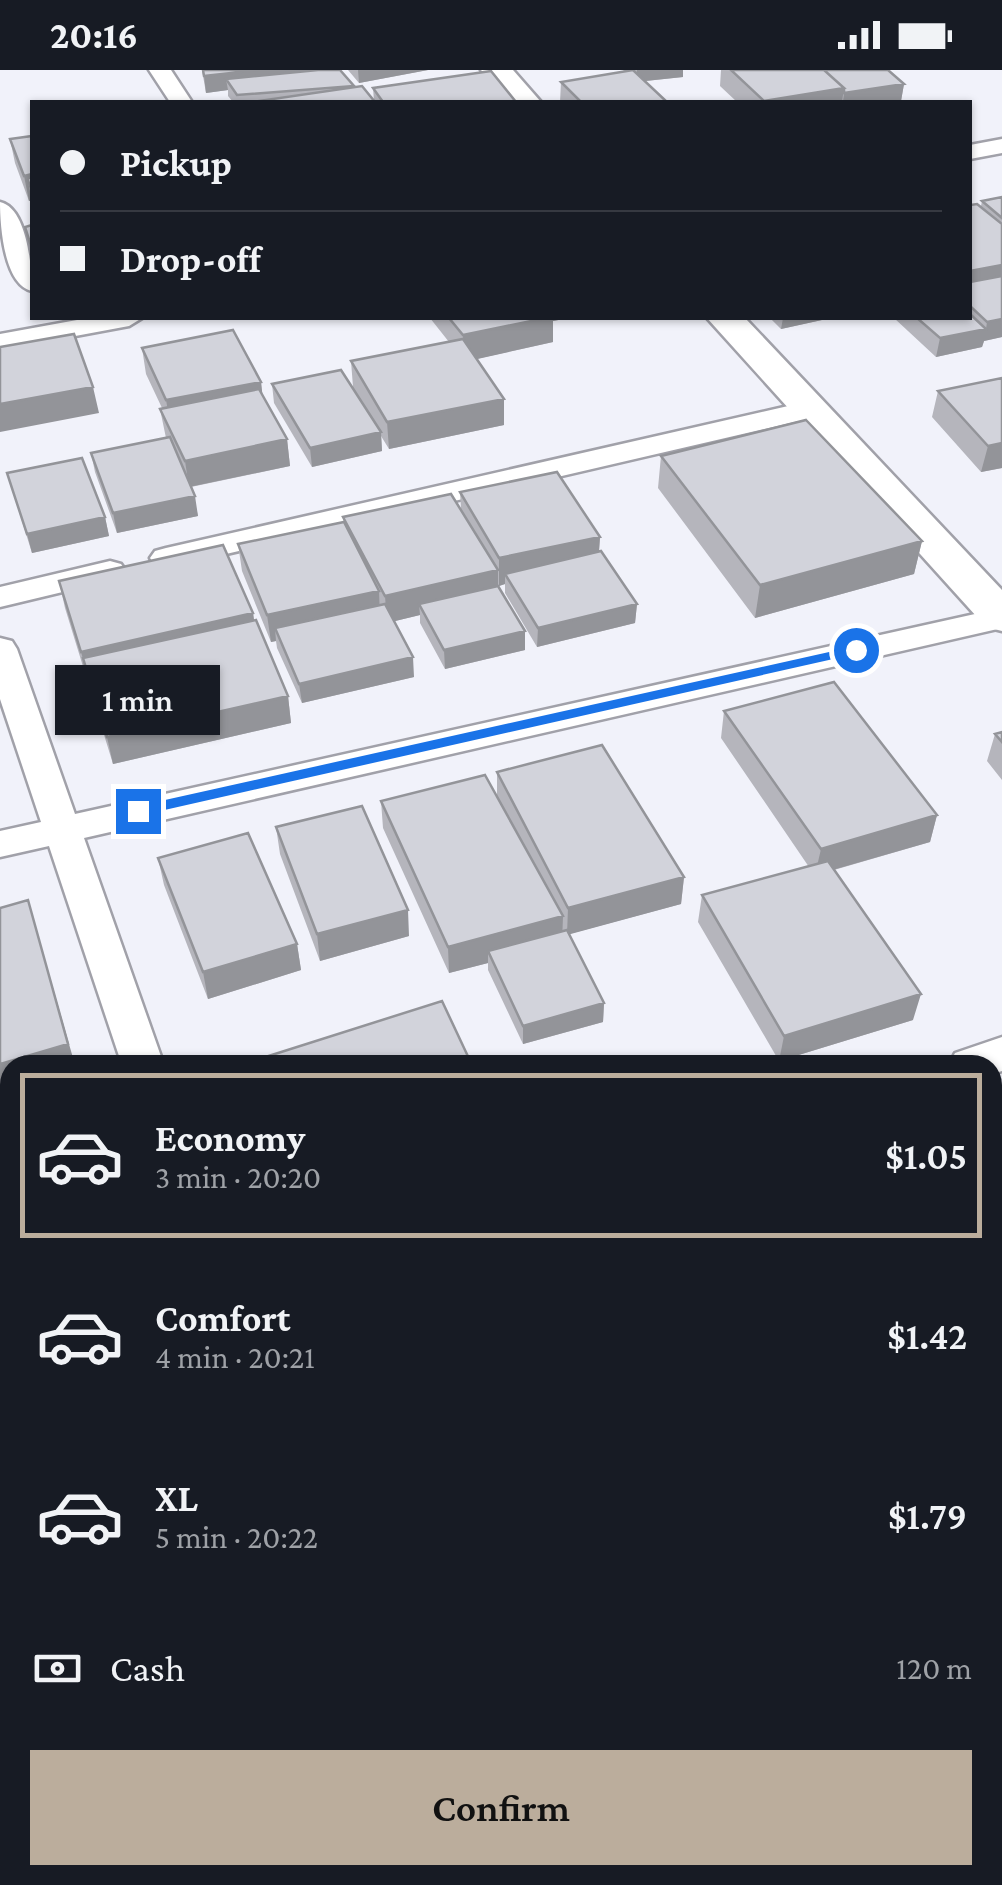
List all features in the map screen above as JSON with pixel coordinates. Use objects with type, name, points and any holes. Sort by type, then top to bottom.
[{"type":"street","points":[[160,70],[180,100]]},
{"type":"street","points":[[496,70],[524,100]]},
{"type":"street","points":[[972,152],[1002,146]]},
{"type":"street","points":[[0,209],[30,278]]},
{"type":"street","points":[[0,342],[51,325],[106,320]]},
{"type":"street","points":[[727,320],[1002,618]]},
{"type":"street","points":[[0,596],[810,410]]},
{"type":"street","points":[[0,844],[1002,618]]},
{"type":"street","points":[[0,649],[140,1055]]},
{"type":"building","points":[[203,70],[258,70],[204,76]]},
{"type":"building","points":[[340,70],[354,86],[237,95],[226,79]]},
{"type":"building","points":[[633,70],[665,100],[579,100],[561,82]]},
{"type":"building","points":[[731,70],[824,70],[844,88],[770,100],[763,100]]},
{"type":"building","points":[[824,70],[888,70],[904,84],[844,93],[844,88]]},
{"type":"building","points":[[491,71],[514,100],[382,100],[373,88]]},
{"type":"building","points":[[362,86],[373,100],[267,100]]},
{"type":"building","points":[[30,136],[30,174],[24,176],[10,139]]},
{"type":"building","points":[[1002,197],[1002,218],[982,201]]},
{"type":"building","points":[[977,204],[1002,224],[1002,265],[972,271],[972,205]]},
{"type":"building","points":[[1002,276],[1002,319],[987,322],[972,308],[972,282]]},
{"type":"building","points":[[972,316],[986,329],[940,338],[919,320],[972,320]]},
{"type":"building","points":[[451,320],[536,320],[463,335]]},
{"type":"building","points":[[233,330],[261,382],[166,400],[142,348]]},
{"type":"building","points":[[74,334],[93,387],[0,404],[0,347]]},
{"type":"building","points":[[463,339],[504,399],[387,422],[351,361]]},
{"type":"building","points":[[341,370],[381,432],[310,448],[272,384]]},
{"type":"building","points":[[1002,378],[1002,443],[988,446],[938,391]]},
{"type":"building","points":[[259,389],[287,439],[185,461],[160,409]]},
{"type":"building","points":[[806,420],[922,541],[760,585],[661,456]]},
{"type":"building","points":[[170,437],[195,496],[113,513],[91,453]]},
{"type":"building","points":[[82,458],[105,517],[27,534],[7,473]]},
{"type":"building","points":[[557,472],[600,537],[499,558],[460,492]]},
{"type":"building","points":[[451,494],[498,570],[385,596],[343,517]]},
{"type":"building","points":[[344,522],[379,591],[267,615],[238,544]]},
{"type":"building","points":[[223,545],[253,613],[81,652],[59,581]]},
{"type":"building","points":[[601,551],[637,604],[538,628],[505,574]]},
{"type":"building","points":[[498,586],[525,631],[444,650],[419,604]]},
{"type":"building","points":[[385,604],[413,657],[299,684],[275,628]]},
{"type":"building","points":[[256,620],[288,696],[107,737],[83,658]]},
{"type":"building","points":[[834,682],[937,815],[821,849],[724,711]]},
{"type":"building","points":[[602,745],[684,877],[568,908],[497,772]]},
{"type":"building","points":[[485,775],[563,916],[448,947],[381,801]]},
{"type":"building","points":[[362,806],[408,910],[317,934],[276,827]]},
{"type":"building","points":[[248,833],[297,944],[203,972],[158,858]]},
{"type":"building","points":[[828,861],[921,994],[784,1036],[702,895]]},
{"type":"building","points":[[28,900],[68,1044],[31,1055],[0,1055],[0,908]]},
{"type":"building","points":[[567,930],[604,1003],[523,1026],[488,951]]},
{"type":"building","points":[[442,1001],[467,1055],[272,1055]]},
{"type":"route","points":[[138,811],[856,650]]}]
